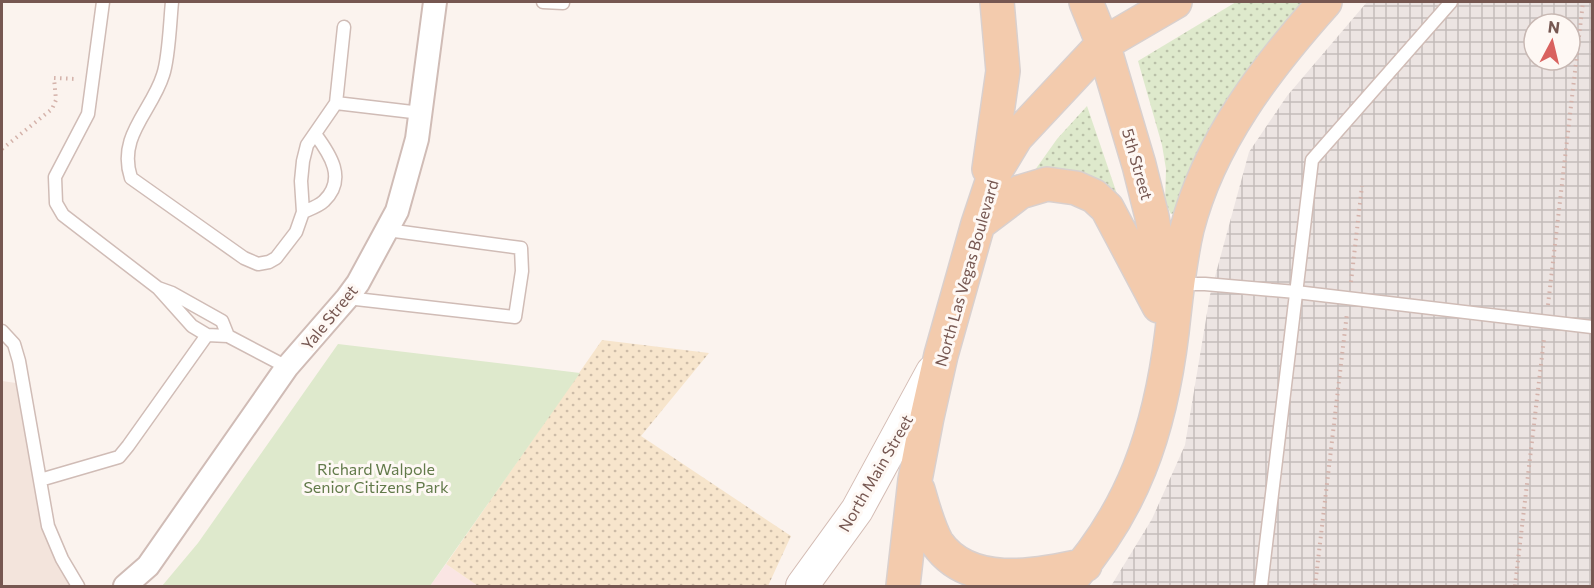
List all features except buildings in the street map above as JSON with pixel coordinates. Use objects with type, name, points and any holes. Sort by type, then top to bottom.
[{"type":"main road","points":[[978,224],[990,165],[1003,71],[998,2]]},
{"type":"main road","name":"5th Street","points":[[1086,2],[1102,44],[1152,217],[1172,332]]},
{"type":"main road","name":"North Las Vegas Boulevard","points":[[903,586],[915,480],[941,355],[978,224],[996,170],[1016,137],[1102,44],[1175,2]]},
{"type":"main road","points":[[1050,586],[1077,579],[1119,514],[1147,452],[1156,424],[1172,332],[1176,284],[1188,228],[1216,152],[1254,88],[1325,2]]},
{"type":"main road","points":[[978,224],[1020,192],[1047,184],[1076,188],[1094,196],[1107,208],[1172,332]]},
{"type":"main road","name":"North Main Street","points":[[802,586],[857,510],[941,355]]},
{"type":"main road","points":[[915,480],[936,541],[949,559],[969,575],[985,580],[1003,581],[1044,574],[1077,579]]},
{"type":"street","name":"Yale Street","points":[[125,586],[148,566],[287,367],[347,298],[358,283],[387,230],[397,211],[417,139],[435,2]]},
{"type":"lane","points":[[103,2],[88,114],[55,177],[56,203],[63,215],[158,288],[192,326],[207,335],[228,336],[287,367]]},
{"type":"lane","points":[[172,2],[164,75],[135,126],[127,166],[130,178],[244,258],[258,264],[276,258],[296,232],[303,212],[301,180],[303,161],[307,145],[336,103],[345,27]]},
{"type":"lane","points":[[543,2],[562,3]]},
{"type":"lane","points":[[1261,586],[1312,160],[1451,2]]},
{"type":"lane","points":[[336,103],[421,113]]},
{"type":"lane","points":[[303,212],[323,202],[333,189],[336,176],[334,165],[315,134]]},
{"type":"lane","points":[[347,298],[515,317],[522,271],[521,248],[387,230]]},
{"type":"lane","points":[[1176,284],[1205,284],[1296,292],[1593,327]]},
{"type":"lane","points":[[158,288],[172,293],[222,321],[228,336]]},
{"type":"lane","points":[[2,331],[14,344],[20,361],[48,526],[62,559],[78,586]]},
{"type":"lane","points":[[40,480],[119,457],[207,335]]},
{"type":"path","points":[[1515,586],[1583,2]]},
{"type":"path","points":[[2,149],[52,109],[56,100],[54,78],[92,82]]},
{"type":"path","points":[[1315,586],[1362,186]]},
{"type":"shaded area","points":[[1367,2],[1592,2],[1592,586],[1111,586],[1152,519],[1185,445],[1210,295],[1249,152],[1287,96]]},
{"type":"shaded area","points":[[2,381],[23,384],[48,526],[78,586],[2,586]]},
{"type":"shaded area","points":[[446,564],[478,586],[430,586]]},
{"type":"green space","points":[[1236,2],[1305,2],[1179,212],[1171,214],[1165,202],[1166,169],[1162,145],[1138,61]]},
{"type":"green space","points":[[1087,106],[1117,194],[1077,179],[1035,170],[1057,139]]},
{"type":"green space","name":"Richard Walpole Senior Citizens Park","points":[[338,344],[580,373],[430,586],[162,586],[198,543]]},
{"type":"sand","points":[[602,340],[709,353],[641,436],[791,536],[768,586],[478,586],[446,564]]}]
